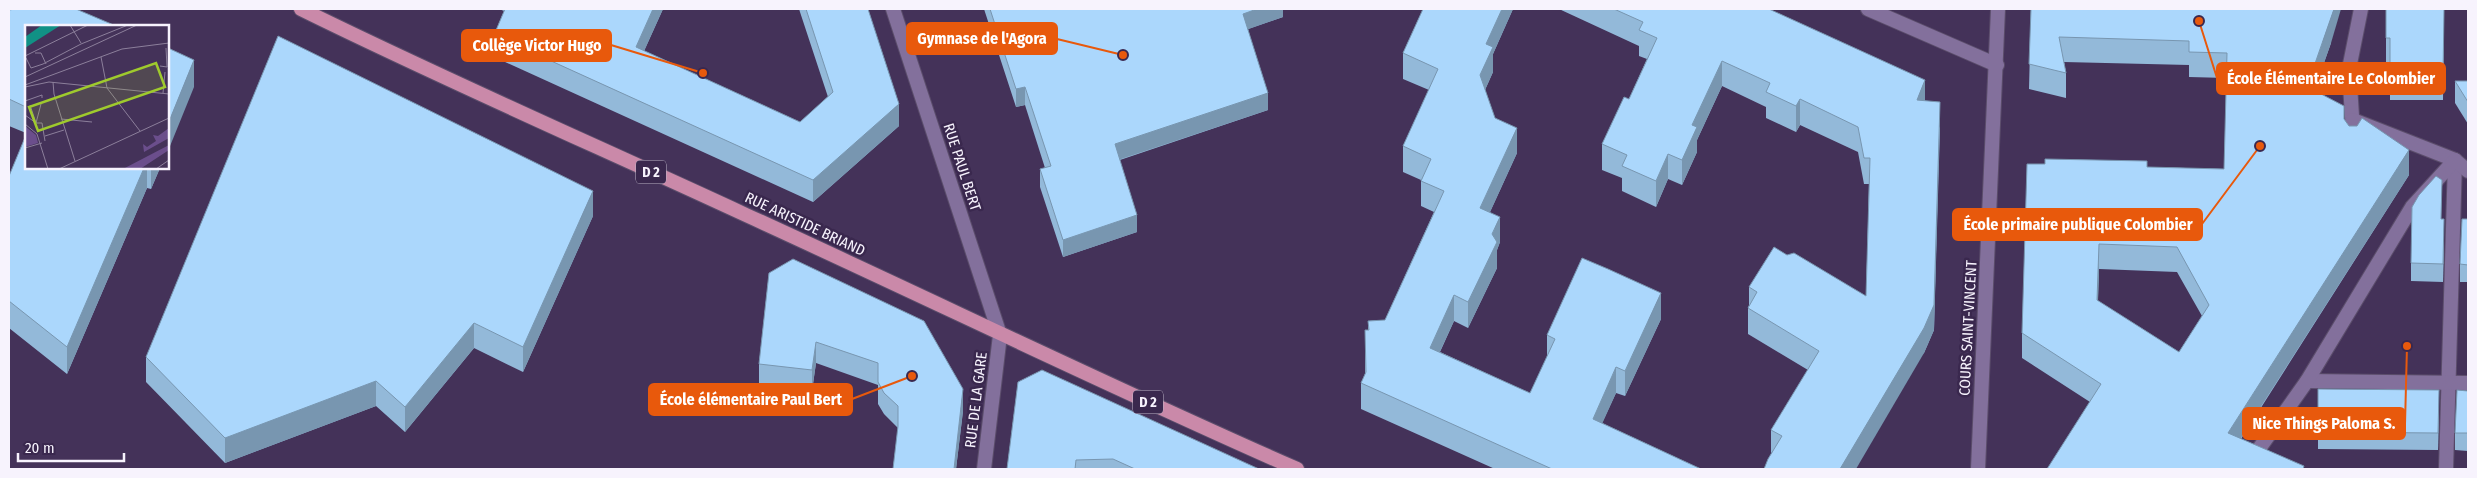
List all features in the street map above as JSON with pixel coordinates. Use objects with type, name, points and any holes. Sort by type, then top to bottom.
[{"type":"main road","name":"RUE ARISTIDE BRIAND","points":[[301,9],[396,56],[871,272],[1000,336],[1297,469]]},
{"type":"street","name":"RUE PAUL BERT","points":[[893,9],[1000,336]]},
{"type":"street","points":[[1868,9],[1996,65]]},
{"type":"street","name":"COURS SAINT-VINCENT","points":[[1978,469],[1998,9]]},
{"type":"street","points":[[2353,143],[2349,69],[2361,9]]},
{"type":"street","points":[[2353,120],[2455,160],[2468,171]]},
{"type":"street","points":[[2251,460],[2307,381],[2412,207],[2455,160]]},
{"type":"street","points":[[2446,469],[2455,160]]},
{"type":"street","name":"RUE DE LA GARE","points":[[984,469],[1000,336]]},
{"type":"street","points":[[2307,381],[2468,383]]},
{"type":"building","points":[[76,9],[114,25],[25,25],[25,107],[9,99],[9,10]]},
{"type":"building","points":[[505,9],[653,9],[636,47],[800,122],[833,92],[806,9],[868,9],[899,104],[813,180],[494,35]]},
{"type":"building","points":[[990,9],[1257,9],[1243,14],[1268,93],[1115,144],[1137,215],[1063,240],[1040,169],[1051,166],[1025,87],[1016,89]]},
{"type":"building","points":[[1423,9],[1502,9],[1486,44],[1493,47],[1480,75],[1495,118],[1517,128],[1480,208],[1500,217],[1492,234],[1497,242],[1468,302],[1454,295],[1430,348],[1530,393],[1555,339],[1547,335],[1582,258],[1608,269],[1661,293],[1625,371],[1616,367],[1593,419],[1701,469],[1552,469],[1361,383],[1366,372],[1365,330],[1369,330],[1368,321],[1385,320],[1444,191],[1421,181],[1431,159],[1403,146],[1438,69],[1403,53]]},
{"type":"building","points":[[1614,9],[1769,9],[1925,80],[1917,100],[1940,102],[1934,305],[1924,328],[1840,469],[1764,469],[1782,436],[1771,430],[1819,351],[1748,308],[1757,292],[1749,287],[1774,247],[1787,255],[1794,253],[1866,296],[1870,158],[1864,158],[1858,127],[1800,99],[1796,106],[1766,92],[1770,83],[1722,61],[1692,125],[1697,127],[1682,160],[1668,154],[1656,181],[1622,166],[1627,155],[1602,144],[1624,97],[1629,99],[1657,38],[1639,30],[1643,22]]},
{"type":"building","points":[[2031,9],[2334,9],[2311,75],[2283,74],[2344,106],[2344,119],[2349,126],[2357,126],[2362,118],[2409,150],[2228,433],[2304,466],[2303,469],[2047,469],[2101,384],[2022,333],[2027,164],[2045,164],[2045,159],[2147,161],[2147,167],[2224,169],[2227,53],[2189,52],[2189,41],[2059,37],[2066,73],[2029,64]],"holes":[[[2099,244],[2177,247],[2209,305],[2179,352],[2097,300]]]},
{"type":"building","points":[[2386,9],[2444,9],[2443,76],[2390,75],[2390,38],[2386,38]]},
{"type":"building","points":[[278,36],[593,191],[523,347],[474,323],[405,407],[376,381],[225,438],[146,357]]},
{"type":"building","points":[[169,48],[194,60],[169,122]]},
{"type":"building","points":[[2455,81],[2468,81],[2468,102]]},
{"type":"building","points":[[25,137],[25,169],[144,169],[67,347],[9,301],[9,176]]},
{"type":"building","points":[[2436,176],[2442,180],[2441,219],[2444,219],[2443,264],[2411,263],[2412,207],[2419,195]]},
{"type":"building","points":[[2462,219],[2468,219],[2468,265],[2460,264]]},
{"type":"building","points":[[793,259],[924,321],[963,389],[954,469],[893,469],[898,426],[898,406],[884,393],[878,382],[878,363],[816,342],[812,370],[759,364],[769,273]]},
{"type":"building","points":[[1042,370],[1259,469],[1135,469],[1113,459],[1076,460],[1075,469],[1007,469],[1018,382]]},
{"type":"building","points":[[2318,389],[2439,390],[2438,433],[2318,432]]},
{"type":"building","points":[[2457,390],[2468,391],[2468,433],[2455,433]]},
{"type":"place","name":"École Élémentaire Le Colombier","points":[[2199,21]]},
{"type":"place","name":"Gymnase de l'Agora","points":[[1123,55]]},
{"type":"place","name":"Collège Victor Hugo","points":[[703,73]]},
{"type":"place","name":"École primaire publique Colombier","points":[[2260,146]]},
{"type":"place","name":"Nice Things Paloma S.","points":[[2407,346]]},
{"type":"place","name":"École élémentaire Paul Bert","points":[[912,376]]}]
